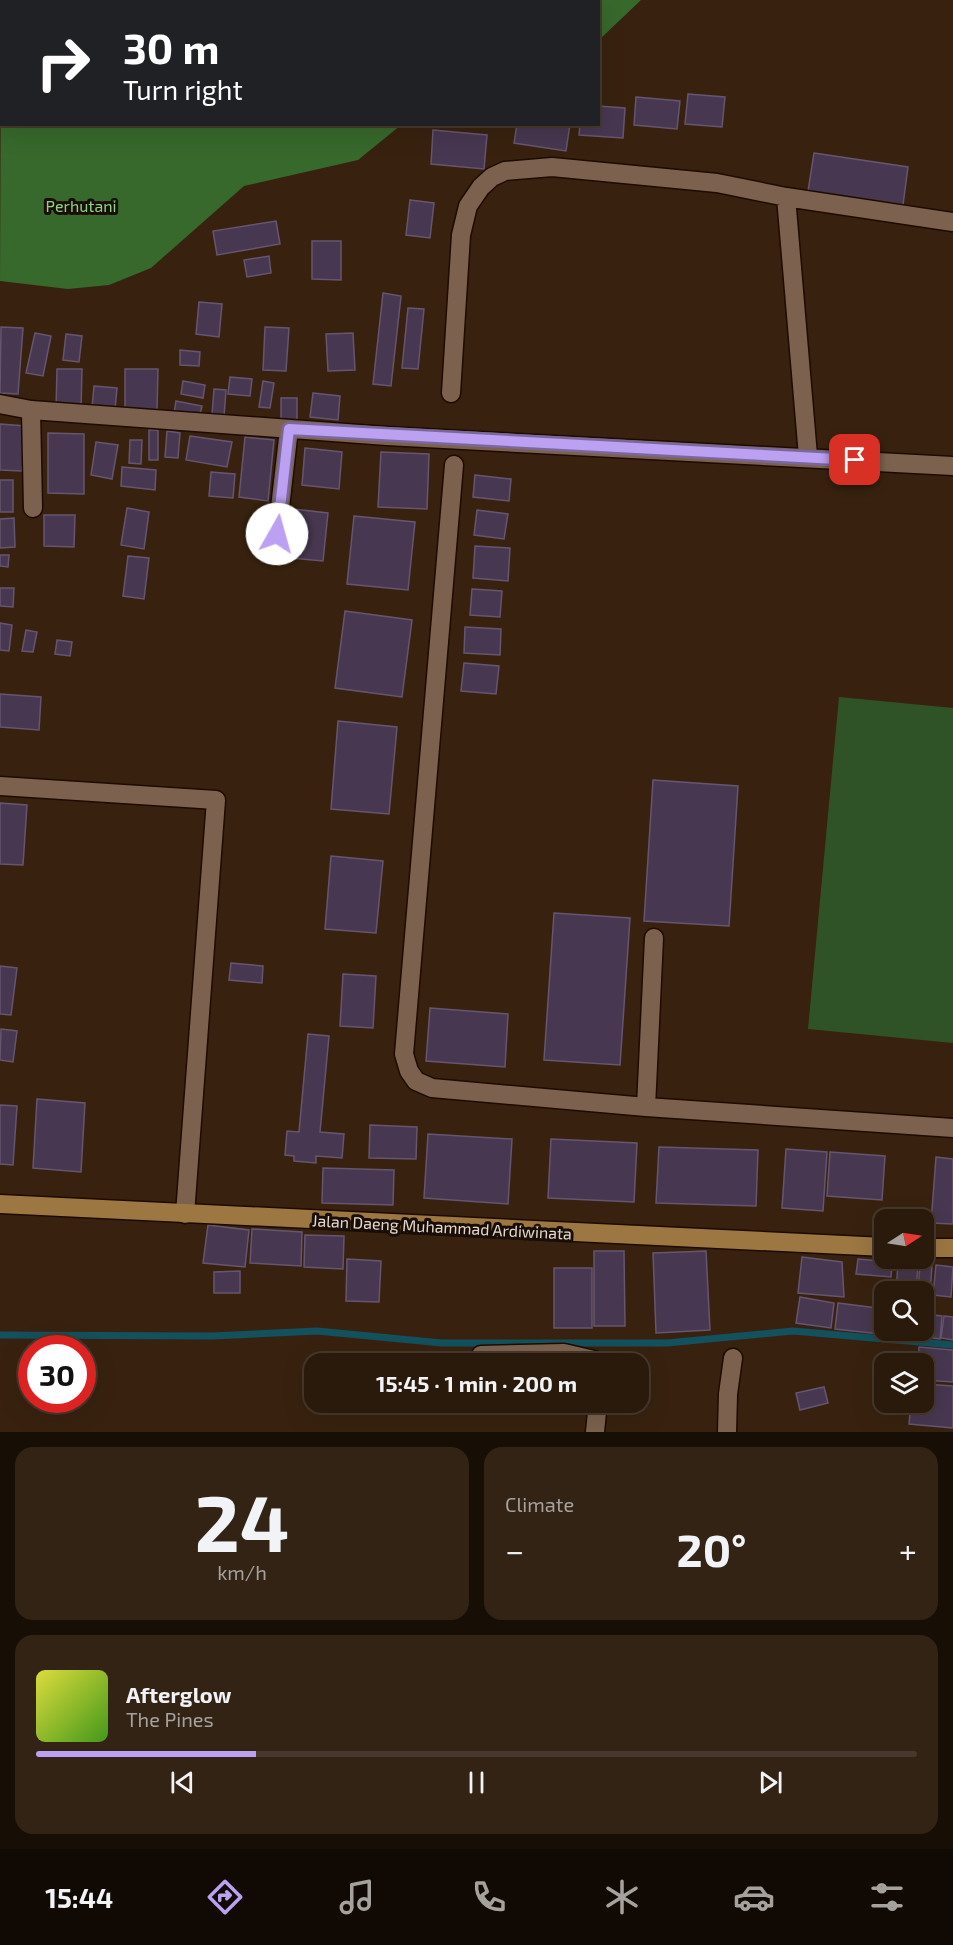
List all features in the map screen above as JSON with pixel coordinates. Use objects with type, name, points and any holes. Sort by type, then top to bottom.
[{"type":"main road","name":"Jalan Daeng Muhammad Ardiwinata","points":[[0,1204],[874,1246]]},
{"type":"main road","points":[[934,1248],[953,1248]]},
{"type":"street","points":[[451,393],[462,235],[468,206],[481,187],[492,177],[505,171],[552,167],[717,183],[786,197],[953,222]]},
{"type":"street","points":[[786,197],[808,456]]},
{"type":"street","points":[[0,404],[31,410],[289,429],[808,456],[953,466]]},
{"type":"street","points":[[31,410],[33,508]]},
{"type":"street","points":[[277,534],[289,429]]},
{"type":"street","points":[[454,465],[404,1054],[409,1071],[416,1081],[432,1088],[646,1107],[953,1128]]},
{"type":"street","points":[[0,786],[216,800],[185,1214]]},
{"type":"street","points":[[646,1107],[654,938]]},
{"type":"street","points":[[727,1432],[728,1394],[733,1358]]},
{"type":"street","points":[[595,1432],[597,1413]]},
{"type":"green space","points":[[600,0],[641,0],[600,39]]},
{"type":"green space","name":"Perhutani","points":[[1,126],[400,126],[358,160],[244,186],[151,268],[109,285],[68,289],[0,281]]},
{"type":"green space","points":[[839,697],[953,708],[953,1043],[808,1029]]},
{"type":"building","points":[[688,94],[725,97],[722,127],[685,124]]},
{"type":"building","points":[[636,97],[680,101],[677,129],[634,125]]},
{"type":"building","points":[[600,106],[625,108],[623,138],[579,135],[580,126],[600,126]]},
{"type":"building","points":[[517,126],[570,126],[566,151],[514,143]]},
{"type":"building","points":[[433,130],[487,135],[484,169],[431,164]]},
{"type":"building","points":[[814,153],[908,167],[903,205],[808,191]]},
{"type":"building","points":[[410,200],[434,203],[430,238],[406,235]]},
{"type":"building","points":[[276,221],[280,244],[217,255],[213,231]]},
{"type":"building","points":[[312,241],[341,241],[341,280],[312,279]]},
{"type":"building","points":[[269,256],[271,273],[247,277],[244,260]]},
{"type":"building","points":[[383,293],[401,296],[391,386],[373,384]]},
{"type":"building","points":[[199,302],[222,304],[219,337],[196,334]]},
{"type":"building","points":[[408,308],[424,309],[418,369],[402,368]]},
{"type":"building","points":[[1,327],[23,328],[18,394],[0,393]]},
{"type":"building","points":[[265,327],[289,328],[286,371],[263,370]]},
{"type":"building","points":[[35,333],[51,336],[43,376],[26,373]]},
{"type":"building","points":[[353,333],[355,370],[328,371],[326,334]]},
{"type":"building","points":[[66,334],[82,336],[79,362],[63,360]]},
{"type":"building","points":[[180,350],[200,352],[199,366],[180,365]]},
{"type":"building","points":[[57,369],[82,369],[81,410],[56,409]]},
{"type":"building","points":[[125,369],[158,369],[157,410],[125,409]]},
{"type":"building","points":[[230,377],[252,379],[250,396],[228,394]]},
{"type":"building","points":[[183,381],[205,385],[203,398],[181,394]]},
{"type":"building","points":[[263,381],[274,383],[270,408],[259,407]]},
{"type":"building","points":[[94,386],[117,388],[115,410],[92,408]]},
{"type":"building","points":[[214,389],[226,390],[224,417],[212,415]]},
{"type":"building","points":[[313,393],[340,396],[338,420],[310,417]]},
{"type":"building","points":[[281,398],[297,398],[297,422],[281,423]]},
{"type":"building","points":[[176,401],[202,406],[199,418],[174,414]]},
{"type":"building","points":[[0,424],[26,426],[22,471],[0,470]]},
{"type":"building","points":[[149,430],[158,430],[158,460],[149,460]]},
{"type":"building","points":[[167,431],[180,433],[178,458],[165,457]]},
{"type":"building","points":[[48,433],[84,434],[84,494],[48,493]]},
{"type":"building","points":[[190,436],[232,442],[227,467],[186,460]]},
{"type":"building","points":[[245,437],[274,440],[268,501],[239,497]]},
{"type":"building","points":[[130,440],[142,440],[141,464],[129,463]]},
{"type":"building","points":[[96,442],[118,445],[112,479],[91,475]]},
{"type":"building","points":[[305,448],[342,452],[339,489],[302,485]]},
{"type":"building","points":[[381,452],[429,454],[427,509],[378,507]]},
{"type":"building","points":[[122,467],[156,470],[155,490],[121,486]]},
{"type":"building","points":[[211,472],[235,474],[233,498],[209,496]]},
{"type":"building","points":[[475,475],[511,479],[509,501],[473,497]]},
{"type":"building","points":[[0,480],[13,480],[13,512],[0,512]]},
{"type":"building","points":[[127,508],[149,512],[144,549],[121,545]]},
{"type":"building","points":[[285,508],[328,513],[323,561],[280,557]]},
{"type":"building","points":[[477,510],[508,514],[504,539],[474,535]]},
{"type":"building","points":[[44,515],[75,515],[74,547],[44,546]]},
{"type":"building","points":[[354,516],[415,522],[408,590],[347,584]]},
{"type":"building","points":[[14,518],[15,547],[0,548],[0,519]]},
{"type":"building","points":[[475,546],[510,548],[508,581],[473,578]]},
{"type":"building","points":[[0,555],[9,555],[8,567],[0,566]]},
{"type":"building","points":[[128,556],[149,558],[144,599],[123,596]]},
{"type":"building","points":[[0,588],[14,588],[13,607],[0,606]]},
{"type":"building","points":[[472,589],[502,591],[500,617],[470,615]]},
{"type":"building","points":[[345,611],[412,620],[402,697],[335,688]]},
{"type":"building","points":[[0,623],[12,625],[9,651],[0,650]]},
{"type":"building","points":[[465,627],[501,629],[500,655],[464,653]]},
{"type":"building","points":[[26,630],[37,632],[33,652],[22,651]]},
{"type":"building","points":[[57,640],[72,642],[70,656],[55,654]]},
{"type":"building","points":[[464,663],[499,666],[496,694],[461,691]]},
{"type":"building","points":[[0,694],[41,697],[39,730],[0,727]]},
{"type":"building","points":[[338,721],[397,727],[389,814],[331,809]]},
{"type":"building","points":[[653,780],[738,786],[729,926],[644,921]]},
{"type":"building","points":[[0,803],[27,805],[23,865],[0,864]]},
{"type":"building","points":[[331,856],[383,861],[376,933],[325,929]]},
{"type":"building","points":[[554,913],[630,918],[620,1065],[544,1060]]},
{"type":"building","points":[[231,963],[263,966],[262,983],[229,980]]},
{"type":"building","points":[[0,966],[17,968],[11,1015],[0,1014]]},
{"type":"building","points":[[343,974],[376,976],[373,1028],[340,1026]]},
{"type":"building","points":[[430,1008],[508,1014],[505,1067],[426,1061]]},
{"type":"building","points":[[1,1029],[17,1031],[13,1062],[0,1060]]},
{"type":"building","points":[[308,1034],[329,1036],[320,1132],[344,1134],[342,1158],[316,1156],[316,1163],[294,1161],[294,1156],[285,1155],[287,1131],[299,1132]]},
{"type":"building","points":[[37,1099],[85,1103],[81,1172],[33,1168]]},
{"type":"building","points":[[0,1105],[17,1106],[13,1165],[0,1164]]},
{"type":"building","points":[[370,1125],[417,1127],[416,1159],[369,1158]]},
{"type":"building","points":[[428,1134],[512,1139],[508,1204],[424,1198]]},
{"type":"building","points":[[551,1139],[637,1143],[634,1202],[548,1198]]},
{"type":"building","points":[[659,1147],[758,1150],[756,1206],[656,1203]]},
{"type":"building","points":[[786,1149],[827,1152],[823,1211],[782,1208]]},
{"type":"building","points":[[830,1152],[885,1156],[882,1200],[827,1196]]},
{"type":"building","points":[[936,1157],[953,1159],[953,1224],[934,1223],[934,1209],[932,1209]]},
{"type":"building","points":[[323,1168],[394,1170],[393,1205],[322,1203]]},
{"type":"building","points":[[208,1225],[249,1230],[245,1267],[203,1263]]},
{"type":"building","points":[[252,1229],[302,1232],[301,1266],[250,1263]]},
{"type":"building","points":[[305,1235],[344,1236],[343,1269],[304,1267]]},
{"type":"building","points":[[594,1251],[624,1251],[625,1326],[594,1326]]},
{"type":"building","points":[[706,1251],[710,1330],[656,1333],[653,1253]]},
{"type":"building","points":[[802,1257],[842,1262],[844,1297],[798,1293]]},
{"type":"building","points":[[347,1259],[381,1261],[379,1302],[346,1301]]},
{"type":"building","points":[[858,1259],[874,1260],[874,1269],[892,1269],[891,1277],[856,1274]]},
{"type":"building","points":[[936,1265],[953,1267],[951,1297],[934,1295]]},
{"type":"building","points":[[554,1268],[592,1268],[592,1328],[554,1328]]},
{"type":"building","points":[[898,1269],[918,1269],[917,1281],[897,1281]]},
{"type":"building","points":[[920,1269],[932,1269],[931,1281],[919,1281]]},
{"type":"building","points":[[240,1271],[240,1293],[214,1293],[214,1272]]},
{"type":"building","points":[[800,1297],[834,1303],[831,1328],[796,1323]]},
{"type":"building","points":[[838,1303],[874,1308],[874,1333],[835,1329]]},
{"type":"building","points":[[934,1315],[942,1316],[940,1339],[934,1338]]},
{"type":"building","points":[[944,1316],[953,1317],[953,1340],[941,1338]]},
{"type":"building","points":[[919,1347],[953,1350],[953,1382],[934,1381],[934,1353],[919,1353]]},
{"type":"building","points":[[934,1385],[953,1386],[953,1428],[909,1424],[910,1413],[934,1413]]},
{"type":"building","points":[[824,1387],[828,1403],[800,1410],[796,1393]]},
{"type":"waterway","points":[[0,1335],[212,1336],[317,1331],[442,1343],[667,1343],[793,1331],[953,1345]]},
{"type":"route","points":[[277,534],[289,429],[855,460]]}]
